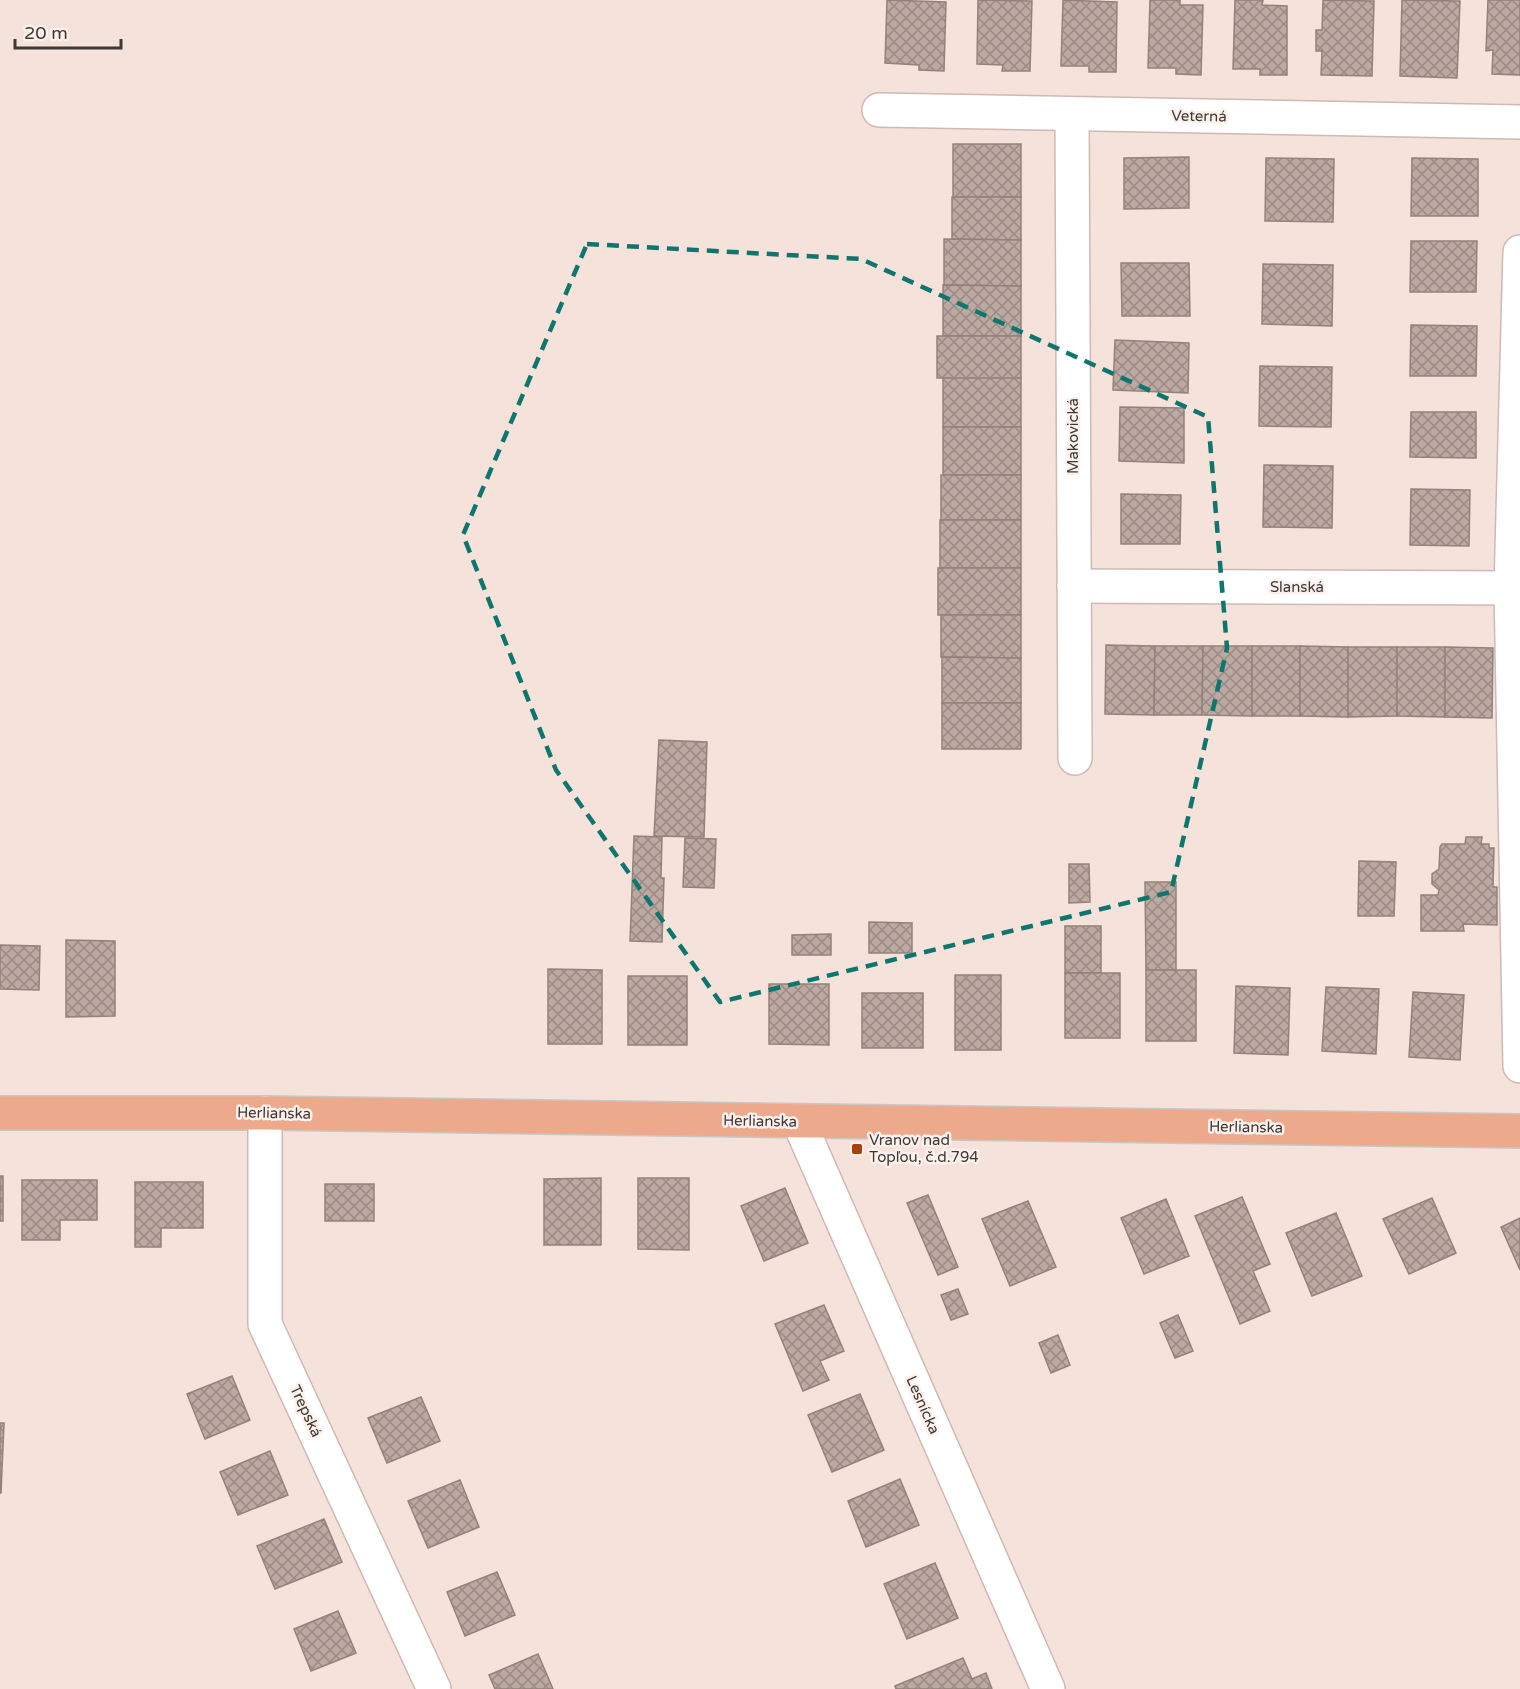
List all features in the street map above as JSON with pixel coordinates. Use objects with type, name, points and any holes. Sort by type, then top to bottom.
[{"type":"main road","name":"Herlianska","points":[[0,1113],[265,1113],[1520,1131]]},
{"type":"street","name":"Veterná","points":[[879,110],[1520,122]]},
{"type":"street","name":"Makovická","points":[[1072,114],[1074,758]]},
{"type":"street","points":[[1520,252],[1515,588],[1520,1066]]},
{"type":"street","name":"Slanská","points":[[1074,585],[1515,588]]},
{"type":"street","name":"Trepská","points":[[265,1113],[265,1324],[434,1689]]},
{"type":"street","name":"Lesnícka","points":[[799,1122],[1048,1689]]},
{"type":"highlighted area","points":[[587,244],[861,259],[1208,417],[1227,648],[1171,892],[720,1002],[556,770],[463,535]]},
{"type":"building","points":[[887,0],[946,2],[944,71],[919,70],[919,65],[885,63]]},
{"type":"building","points":[[978,0],[1032,1],[1030,71],[1002,71],[1003,65],[977,64]]},
{"type":"building","points":[[1063,0],[1117,2],[1116,72],[1089,72],[1089,66],[1061,66]]},
{"type":"building","points":[[1150,0],[1180,0],[1180,5],[1203,5],[1201,75],[1176,74],[1176,68],[1148,68]]},
{"type":"building","points":[[1235,0],[1263,0],[1262,5],[1287,6],[1287,75],[1260,75],[1260,69],[1233,69]]},
{"type":"building","points":[[1323,0],[1374,1],[1372,76],[1321,75],[1322,51],[1316,51],[1316,30],[1322,30]]},
{"type":"building","points":[[1402,0],[1460,1],[1457,78],[1400,76]]},
{"type":"building","points":[[1488,0],[1520,0],[1520,75],[1492,74],[1493,50],[1486,51]]},
{"type":"building","points":[[953,144],[1021,144],[1021,197],[953,197]]},
{"type":"building","points":[[1189,157],[1189,208],[1124,209],[1124,158]]},
{"type":"building","points":[[1266,158],[1334,159],[1333,222],[1265,221]]},
{"type":"building","points":[[1412,158],[1478,159],[1478,216],[1411,216]]},
{"type":"building","points":[[952,197],[1021,197],[1021,240],[952,239]]},
{"type":"building","points":[[944,239],[1021,240],[1021,286],[944,285]]},
{"type":"building","points":[[1411,241],[1477,241],[1476,292],[1410,292]]},
{"type":"building","points":[[1121,263],[1189,263],[1190,316],[1122,316]]},
{"type":"building","points":[[1263,264],[1333,265],[1332,326],[1262,324]]},
{"type":"building","points":[[943,285],[1021,286],[1021,336],[943,336]]},
{"type":"building","points":[[1411,325],[1477,326],[1476,376],[1410,376]]},
{"type":"building","points":[[937,336],[1021,336],[1021,378],[937,378]]},
{"type":"building","points":[[1115,340],[1189,343],[1188,393],[1113,390]]},
{"type":"building","points":[[1260,366],[1332,367],[1331,427],[1259,426]]},
{"type":"building","points":[[943,378],[1021,378],[1021,427],[943,427]]},
{"type":"building","points":[[1120,407],[1184,408],[1184,463],[1119,461]]},
{"type":"building","points":[[1411,412],[1476,412],[1476,458],[1410,457]]},
{"type":"building","points":[[943,427],[1021,427],[1021,475],[943,475]]},
{"type":"building","points":[[1264,465],[1333,466],[1332,528],[1263,527]]},
{"type":"building","points":[[941,475],[1021,475],[1021,520],[941,520]]},
{"type":"building","points":[[1411,489],[1470,490],[1469,546],[1410,545]]},
{"type":"building","points":[[1121,494],[1181,495],[1180,544],[1121,544]]},
{"type":"building","points":[[940,520],[1021,520],[1021,568],[940,568]]},
{"type":"building","points":[[938,568],[1021,568],[1021,615],[938,615]]},
{"type":"building","points":[[941,615],[1021,615],[1021,658],[941,657]]},
{"type":"building","points":[[1106,645],[1155,646],[1154,715],[1105,714]]},
{"type":"building","points":[[1155,646],[1203,646],[1202,715],[1154,715]]},
{"type":"building","points":[[1203,646],[1252,646],[1252,716],[1202,715]]},
{"type":"building","points":[[1252,646],[1300,646],[1300,716],[1252,716]]},
{"type":"building","points":[[1300,646],[1348,647],[1348,717],[1300,716]]},
{"type":"building","points":[[1348,647],[1397,647],[1397,716],[1348,717]]},
{"type":"building","points":[[1397,647],[1445,647],[1445,717],[1397,716]]},
{"type":"building","points":[[1445,647],[1493,648],[1492,718],[1445,717]]},
{"type":"building","points":[[942,657],[1021,658],[1021,703],[942,703]]},
{"type":"building","points":[[942,703],[1021,703],[1021,749],[942,749]]},
{"type":"building","points":[[659,740],[707,742],[704,837],[654,836]]},
{"type":"building","points":[[634,836],[662,837],[661,878],[664,878],[662,942],[630,941]]},
{"type":"building","points":[[1466,837],[1482,837],[1481,844],[1489,844],[1489,848],[1494,848],[1493,887],[1497,887],[1497,925],[1463,924],[1464,931],[1421,931],[1421,895],[1438,895],[1439,890],[1432,884],[1432,874],[1439,869],[1440,847],[1442,844],[1465,844]]},
{"type":"building","points":[[685,838],[716,839],[714,888],[683,887]]},
{"type":"building","points":[[1359,861],[1396,862],[1394,916],[1358,916]]},
{"type":"building","points":[[1069,864],[1089,864],[1090,902],[1069,903]]},
{"type":"building","points":[[1145,882],[1176,882],[1176,970],[1146,970]]},
{"type":"building","points":[[869,922],[912,923],[912,953],[869,953]]},
{"type":"building","points":[[1065,926],[1101,926],[1101,973],[1065,973]]},
{"type":"building","points":[[831,934],[831,955],[792,955],[792,935]]},
{"type":"building","points":[[66,940],[115,941],[115,1016],[66,1017]]},
{"type":"building","points":[[0,945],[40,946],[39,990],[0,989]]},
{"type":"building","points":[[548,969],[602,970],[602,1044],[548,1044]]},
{"type":"building","points":[[1146,970],[1196,970],[1196,1041],[1146,1041]]},
{"type":"building","points":[[1065,973],[1120,973],[1120,1038],[1065,1038]]},
{"type":"building","points":[[955,975],[1001,975],[1001,1050],[955,1050]]},
{"type":"building","points":[[628,976],[687,976],[687,1045],[628,1045]]},
{"type":"building","points":[[769,984],[829,984],[829,1045],[769,1044]]},
{"type":"building","points":[[1236,986],[1290,988],[1288,1055],[1234,1053]]},
{"type":"building","points":[[1326,987],[1379,989],[1376,1054],[1322,1051]]},
{"type":"building","points":[[1413,992],[1464,995],[1460,1060],[1409,1057]]},
{"type":"building","points":[[862,993],[923,993],[923,1048],[862,1048]]},
{"type":"building","points":[[0,1176],[3,1176],[3,1221],[0,1221]]},
{"type":"building","points":[[601,1178],[601,1245],[544,1245],[544,1179]]},
{"type":"building","points":[[638,1178],[689,1178],[689,1250],[638,1249]]},
{"type":"building","points":[[22,1180],[97,1180],[97,1220],[60,1220],[60,1240],[22,1240]]},
{"type":"building","points":[[135,1182],[203,1182],[203,1228],[161,1228],[161,1247],[135,1247]]},
{"type":"building","points":[[325,1184],[374,1184],[374,1221],[325,1221]]},
{"type":"building","points":[[785,1188],[808,1243],[764,1261],[741,1206]]},
{"type":"building","points":[[928,1195],[958,1267],[938,1275],[907,1203]]},
{"type":"building","points":[[1242,1197],[1270,1264],[1253,1271],[1270,1311],[1240,1324],[1195,1216]]},
{"type":"building","points":[[1432,1198],[1456,1253],[1409,1274],[1383,1219]]},
{"type":"building","points":[[1166,1199],[1189,1256],[1144,1274],[1121,1218]]},
{"type":"building","points":[[1028,1201],[1056,1267],[1010,1286],[982,1219]]},
{"type":"building","points":[[1336,1213],[1362,1276],[1312,1296],[1286,1233]]},
{"type":"building","points":[[1520,1218],[1520,1270],[1501,1227]]},
{"type":"building","points":[[958,1289],[968,1314],[951,1320],[941,1295]]},
{"type":"building","points":[[824,1305],[844,1351],[820,1361],[829,1380],[803,1391],[775,1324]]},
{"type":"building","points":[[1178,1315],[1193,1351],[1175,1358],[1160,1323]]},
{"type":"building","points":[[1058,1335],[1070,1365],[1051,1373],[1039,1343]]},
{"type":"building","points":[[232,1376],[250,1420],[205,1439],[187,1394]]},
{"type":"building","points":[[860,1394],[884,1450],[832,1472],[808,1415]]},
{"type":"building","points":[[421,1397],[440,1441],[387,1463],[368,1418]]},
{"type":"building","points":[[0,1423],[4,1423],[1,1493],[0,1493]]},
{"type":"building","points":[[270,1451],[288,1495],[238,1515],[220,1472]]},
{"type":"building","points":[[900,1479],[919,1525],[866,1547],[848,1501]]},
{"type":"building","points":[[460,1480],[479,1527],[428,1548],[408,1501]]},
{"type":"building","points":[[324,1519],[342,1562],[275,1589],[257,1546]]},
{"type":"building","points":[[935,1563],[958,1618],[907,1639],[884,1584]]},
{"type":"building","points":[[497,1572],[515,1615],[465,1636],[447,1592]]},
{"type":"building","points":[[338,1611],[356,1653],[311,1671],[294,1629]]},
{"type":"building","points":[[538,1654],[553,1689],[495,1689],[489,1675]]},
{"type":"building","points":[[963,1658],[972,1679],[986,1673],[992,1689],[896,1689],[895,1686]]},
{"type":"place","name":"Vranov nad Topľou, č.d.794","points":[[857,1149]]}]
